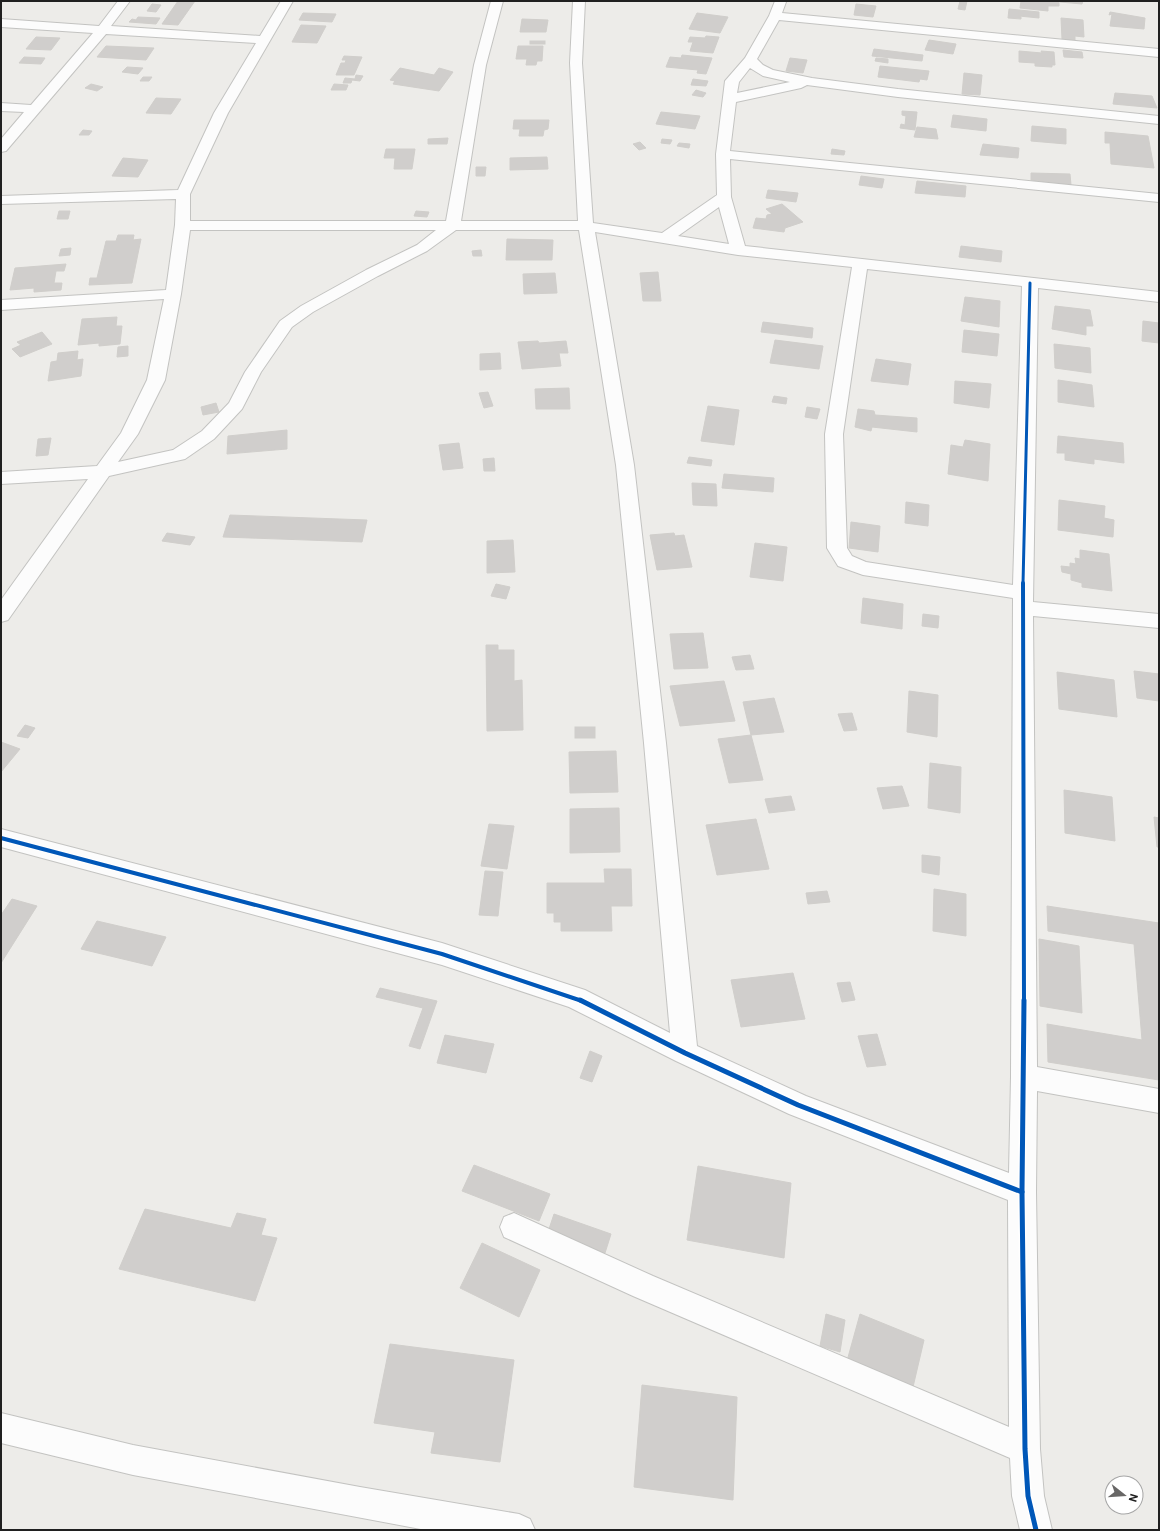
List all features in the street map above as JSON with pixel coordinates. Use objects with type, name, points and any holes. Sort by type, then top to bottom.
[{"type":"street","points":[[1,148],[103,29],[124,1]]},
{"type":"street","points":[[1,615],[129,434],[156,380],[173,294],[183,225],[184,194],[221,113],[262,40],[287,1]]},
{"type":"street","points":[[1,478],[101,472],[179,455],[208,435],[236,405],[253,372],[286,324],[308,309],[372,273],[422,248],[454,225],[480,65],[497,1]]},
{"type":"street","points":[[579,1],[576,63],[586,226],[625,465],[653,727],[685,1053]]},
{"type":"street","points":[[738,250],[724,197],[722,154],[732,81],[750,60],[775,16],[780,1]]},
{"type":"street","points":[[775,16],[1159,53]]},
{"type":"street","points":[[1,23],[262,40]]},
{"type":"street","points":[[750,60],[758,68],[768,73],[781,77],[812,82],[898,93],[1159,120]]},
{"type":"street","points":[[729,99],[812,82]]},
{"type":"street","points":[[1,107],[35,109]]},
{"type":"street","points":[[722,154],[1159,198]]},
{"type":"street","points":[[1,200],[184,194]]},
{"type":"street","points":[[664,239],[724,197]]},
{"type":"street","points":[[183,225],[586,226],[738,250],[1159,297]]},
{"type":"street","points":[[860,263],[834,434],[837,548],[845,561],[863,568],[1023,600],[1159,622]]},
{"type":"street","points":[[1030,283],[1023,600],[1024,1077],[1022,1192],[1025,1449],[1028,1496],[1036,1530]]},
{"type":"street","points":[[1,305],[173,294]]},
{"type":"street","points":[[1,838],[442,954],[576,998],[685,1053],[798,1105],[1022,1192]]},
{"type":"street","points":[[1024,1077],[1159,1100]]},
{"type":"street","points":[[514,1227],[650,1289],[1025,1449]]},
{"type":"street","points":[[1,1428],[133,1460],[360,1503],[519,1530]]},
{"type":"building","points":[[178,1],[195,1],[178,25],[162,24]]},
{"type":"building","points":[[960,1],[967,1],[965,10],[958,9]]},
{"type":"building","points":[[1021,1],[1059,1],[1059,6],[1048,6],[1048,11],[1020,8]]},
{"type":"building","points":[[1060,1],[1083,1],[1082,4]]},
{"type":"building","points":[[152,4],[161,5],[156,12],[147,11]]},
{"type":"building","points":[[856,4],[876,6],[873,17],[854,15]]},
{"type":"building","points":[[1009,9],[1019,10],[1019,16],[1021,19],[1008,18]]},
{"type":"building","points":[[1019,10],[1039,12],[1039,18],[1019,16]]},
{"type":"building","points":[[1110,12],[1145,18],[1144,29],[1110,26],[1112,14],[1109,15]]},
{"type":"building","points":[[303,13],[336,14],[332,22],[299,20]]},
{"type":"building","points":[[697,13],[728,17],[720,33],[689,29]]},
{"type":"building","points":[[138,17],[160,18],[156,24],[129,22],[132,19],[136,20]]},
{"type":"building","points":[[1061,18],[1083,20],[1084,37],[1075,36],[1075,40],[1062,39]]},
{"type":"building","points":[[522,19],[548,20],[546,32],[520,32]]},
{"type":"building","points":[[301,25],[326,26],[317,43],[292,42]]},
{"type":"building","points":[[706,36],[719,37],[713,53],[690,51],[693,42],[688,42],[690,37],[705,38]]},
{"type":"building","points":[[36,37],[60,38],[51,50],[26,49]]},
{"type":"building","points":[[929,40],[956,44],[953,54],[925,50]]},
{"type":"building","points":[[530,41],[545,41],[545,44],[530,44]]},
{"type":"building","points":[[106,46],[154,48],[146,60],[97,57]]},
{"type":"building","points":[[518,46],[543,46],[542,61],[537,61],[536,65],[526,65],[527,59],[516,59]]},
{"type":"building","points":[[874,49],[923,55],[922,61],[872,56]]},
{"type":"building","points":[[1063,50],[1082,52],[1083,58],[1064,57]]},
{"type":"building","points":[[1019,51],[1042,53],[1041,51],[1054,52],[1055,65],[1052,65],[1052,67],[1035,66],[1035,63],[1019,62]]},
{"type":"building","points":[[682,55],[712,58],[706,74],[697,73],[698,70],[666,67],[670,57],[681,58]]},
{"type":"building","points":[[344,56],[362,57],[354,75],[336,75],[341,63],[345,63],[346,60],[342,60]]},
{"type":"building","points":[[24,57],[45,58],[41,64],[19,63]]},
{"type":"building","points":[[790,58],[807,60],[803,73],[786,71]]},
{"type":"building","points":[[876,58],[888,59],[888,63],[875,61]]},
{"type":"building","points":[[880,66],[929,71],[927,80],[920,79],[919,82],[878,77]]},
{"type":"building","points":[[127,67],[143,68],[138,74],[122,72]]},
{"type":"building","points":[[400,68],[434,75],[439,68],[453,72],[439,91],[393,84],[395,81],[390,80]]},
{"type":"building","points":[[964,73],[982,75],[980,95],[962,94]]},
{"type":"building","points":[[356,75],[363,76],[360,81],[352,80],[351,83],[343,83],[345,78],[355,79]]},
{"type":"building","points":[[143,77],[152,77],[149,81],[140,81]]},
{"type":"building","points":[[693,79],[708,81],[706,86],[691,85]]},
{"type":"building","points":[[91,84],[103,87],[97,91],[85,88]]},
{"type":"building","points":[[334,84],[348,85],[346,90],[331,90]]},
{"type":"building","points":[[696,90],[706,93],[703,97],[692,95]]},
{"type":"building","points":[[1115,93],[1152,96],[1157,108],[1113,104]]},
{"type":"building","points":[[156,98],[181,99],[171,114],[146,113]]},
{"type":"building","points":[[902,111],[917,112],[915,130],[900,128],[901,124],[905,125],[906,116],[902,115]]},
{"type":"building","points":[[661,112],[700,116],[695,129],[656,124]]},
{"type":"building","points":[[953,115],[987,119],[986,131],[951,127]]},
{"type":"building","points":[[514,120],[549,120],[548,129],[544,130],[543,136],[519,136],[520,129],[513,129]]},
{"type":"building","points":[[1032,126],[1066,129],[1066,144],[1031,141]]},
{"type":"building","points":[[917,127],[936,129],[938,139],[914,137]]},
{"type":"building","points":[[83,130],[92,131],[89,135],[79,135]]},
{"type":"building","points":[[1105,132],[1148,136],[1154,168],[1111,164],[1110,143],[1105,143]]},
{"type":"building","points":[[448,138],[447,144],[428,144],[428,139]]},
{"type":"building","points":[[662,139],[672,140],[670,144],[661,143]]},
{"type":"building","points":[[640,142],[646,148],[639,150],[633,144]]},
{"type":"building","points":[[679,143],[690,144],[689,148],[677,146]]},
{"type":"building","points":[[983,144],[1019,148],[1018,158],[980,155]]},
{"type":"building","points":[[386,149],[415,149],[412,169],[394,169],[395,158],[384,158]]},
{"type":"building","points":[[832,149],[845,151],[844,155],[831,154]]},
{"type":"building","points":[[547,157],[548,169],[510,170],[510,158]]},
{"type":"building","points":[[123,158],[148,160],[138,177],[112,176]]},
{"type":"building","points":[[476,167],[486,167],[485,176],[476,176]]},
{"type":"building","points":[[1031,173],[1070,174],[1071,185],[1031,180]]},
{"type":"building","points":[[861,176],[884,179],[882,188],[859,185]]},
{"type":"building","points":[[917,181],[966,186],[965,197],[915,193]]},
{"type":"building","points":[[768,190],[798,193],[796,202],[766,198]]},
{"type":"building","points":[[782,204],[803,222],[785,228],[784,232],[753,228],[756,218],[766,219],[767,215],[772,214],[766,209]]},
{"type":"building","points":[[59,211],[70,211],[68,219],[57,219]]},
{"type":"building","points":[[416,211],[429,212],[427,217],[414,216]]},
{"type":"building","points":[[118,235],[134,235],[133,240],[141,239],[132,283],[89,285],[90,278],[97,278],[106,241],[116,241]]},
{"type":"building","points":[[507,239],[553,240],[552,260],[506,260]]},
{"type":"building","points":[[961,246],[1002,251],[1001,262],[959,257]]},
{"type":"building","points":[[71,248],[70,255],[59,256],[61,249]]},
{"type":"building","points":[[481,250],[482,256],[473,256],[472,251]]},
{"type":"building","points":[[66,264],[64,271],[56,271],[54,283],[62,283],[61,290],[34,292],[34,288],[10,290],[15,268]]},
{"type":"building","points":[[658,272],[661,301],[643,301],[640,273]]},
{"type":"building","points":[[555,273],[557,293],[524,294],[523,274]]},
{"type":"building","points":[[965,297],[1000,301],[999,327],[961,321]]},
{"type":"building","points":[[1055,306],[1090,310],[1093,326],[1086,326],[1086,335],[1052,329]]},
{"type":"building","points":[[117,317],[116,326],[122,326],[120,344],[99,346],[99,343],[78,345],[82,319]]},
{"type":"building","points":[[1143,321],[1159,323],[1159,343],[1142,341]]},
{"type":"building","points":[[763,322],[813,328],[812,338],[761,332]]},
{"type":"building","points":[[964,330],[999,334],[997,356],[962,352]]},
{"type":"building","points":[[42,332],[52,344],[20,357],[12,349],[21,345],[17,342]]},
{"type":"building","points":[[775,340],[823,346],[819,369],[770,363]]},
{"type":"building","points":[[538,341],[539,343],[566,341],[568,353],[559,353],[561,366],[522,369],[518,342]]},
{"type":"building","points":[[1054,344],[1090,348],[1091,373],[1055,368]]},
{"type":"building","points":[[128,346],[128,356],[117,357],[118,347]]},
{"type":"building","points":[[78,351],[77,360],[83,359],[81,376],[48,381],[51,362],[57,361],[58,353]]},
{"type":"building","points":[[500,353],[501,369],[480,370],[480,354]]},
{"type":"building","points":[[876,359],[911,364],[908,385],[871,381]]},
{"type":"building","points":[[1058,380],[1092,385],[1094,407],[1058,402]]},
{"type":"building","points":[[955,381],[991,384],[989,408],[954,403]]},
{"type":"building","points":[[569,388],[570,409],[536,409],[535,389]]},
{"type":"building","points":[[488,392],[493,406],[484,408],[479,393]]},
{"type":"building","points":[[774,396],[787,398],[786,404],[772,402]]},
{"type":"building","points":[[216,403],[219,412],[203,415],[201,407]]},
{"type":"building","points":[[708,406],[739,410],[734,445],[701,441]]},
{"type":"building","points":[[807,407],[820,409],[817,419],[805,417]]},
{"type":"building","points":[[858,409],[874,411],[875,415],[917,418],[917,432],[872,427],[871,431],[855,427]]},
{"type":"building","points":[[287,430],[287,449],[227,454],[228,436]]},
{"type":"building","points":[[1058,436],[1123,443],[1124,463],[1094,459],[1094,464],[1065,460],[1065,453],[1057,453]]},
{"type":"building","points":[[51,438],[48,455],[36,456],[38,439]]},
{"type":"building","points":[[965,440],[990,444],[988,481],[948,474],[951,445],[963,447]]},
{"type":"building","points":[[459,443],[463,468],[443,470],[439,445]]},
{"type":"building","points":[[689,457],[712,460],[711,466],[687,463]]},
{"type":"building","points":[[494,458],[495,471],[484,471],[483,459]]},
{"type":"building","points":[[724,474],[774,478],[773,492],[722,488]]},
{"type":"building","points":[[692,483],[716,484],[717,506],[693,505]]},
{"type":"building","points":[[1059,500],[1105,506],[1104,518],[1114,520],[1113,537],[1058,530]]},
{"type":"building","points":[[906,502],[929,505],[928,526],[905,523]]},
{"type":"building","points":[[230,515],[367,520],[362,542],[223,537]]},
{"type":"building","points":[[851,522],[880,526],[878,552],[849,548]]},
{"type":"building","points":[[167,533],[195,537],[190,545],[162,541]]},
{"type":"building","points":[[674,533],[675,536],[684,535],[692,567],[657,570],[650,535]]},
{"type":"building","points":[[513,540],[515,572],[487,573],[487,541]]},
{"type":"building","points":[[755,543],[787,547],[783,581],[750,577]]},
{"type":"building","points":[[1080,550],[1109,554],[1112,591],[1082,587],[1082,583],[1071,580],[1071,574],[1062,572],[1061,566],[1070,567],[1070,563],[1076,564],[1075,558],[1080,559]]},
{"type":"building","points":[[496,584],[510,587],[506,599],[491,596]]},
{"type":"building","points":[[863,598],[903,604],[902,629],[861,623]]},
{"type":"building","points":[[923,614],[939,616],[938,628],[922,626]]},
{"type":"building","points":[[703,633],[708,668],[674,669],[670,634]]},
{"type":"building","points":[[486,645],[498,645],[498,650],[514,650],[514,681],[522,680],[523,730],[487,731]]},
{"type":"building","points":[[750,655],[754,669],[736,670],[732,657]]},
{"type":"building","points":[[1134,671],[1159,674],[1159,701],[1137,698]]},
{"type":"building","points":[[1057,672],[1114,680],[1117,717],[1059,709]]},
{"type":"building","points":[[724,681],[735,721],[680,726],[670,686]]},
{"type":"building","points":[[909,691],[938,695],[937,737],[907,732]]},
{"type":"building","points":[[774,698],[784,732],[751,735],[743,702]]},
{"type":"building","points":[[852,713],[857,730],[844,731],[838,714]]},
{"type":"building","points":[[25,725],[35,728],[28,738],[17,736]]},
{"type":"building","points":[[575,727],[595,727],[595,738],[575,738]]},
{"type":"building","points":[[751,735],[763,780],[729,783],[718,739]]},
{"type":"building","points":[[1,742],[20,749],[1,772]]},
{"type":"building","points":[[616,751],[618,792],[570,793],[569,752]]},
{"type":"building","points":[[930,763],[961,767],[960,813],[928,808]]},
{"type":"building","points":[[902,786],[909,806],[883,809],[877,788]]},
{"type":"building","points":[[1064,790],[1112,797],[1115,841],[1065,833]]},
{"type":"building","points":[[791,796],[795,810],[769,813],[765,799]]},
{"type":"building","points":[[619,808],[620,852],[570,853],[570,809]]},
{"type":"building","points":[[1154,817],[1159,818],[1159,847],[1157,847]]},
{"type":"building","points":[[756,819],[769,869],[717,875],[706,825]]},
{"type":"building","points":[[489,824],[514,826],[507,869],[481,866]]},
{"type":"building","points":[[922,855],[940,857],[939,875],[922,872]]},
{"type":"building","points":[[604,869],[631,869],[632,906],[611,906],[612,931],[561,931],[561,922],[554,922],[554,913],[547,913],[547,883],[605,883]]},
{"type":"building","points":[[485,871],[503,872],[498,916],[479,915]]},
{"type":"building","points":[[934,889],[966,894],[966,936],[933,931]]},
{"type":"building","points":[[827,891],[830,902],[808,904],[806,893]]},
{"type":"building","points":[[12,899],[37,906],[1,963],[1,915]]},
{"type":"building","points":[[1047,906],[1159,923],[1159,1080],[1048,1062],[1047,1024],[1142,1040],[1134,944],[1048,931]]},
{"type":"building","points":[[97,921],[166,937],[152,966],[81,949]]},
{"type":"building","points":[[1039,939],[1079,946],[1082,1013],[1040,1006]]},
{"type":"building","points":[[793,973],[805,1019],[741,1027],[731,980]]},
{"type":"building","points":[[850,982],[855,1000],[842,1002],[837,983]]},
{"type":"building","points":[[380,988],[437,1001],[420,1049],[409,1046],[423,1008],[376,997]]},
{"type":"building","points":[[877,1034],[886,1065],[867,1067],[858,1036]]},
{"type":"building","points":[[445,1035],[494,1044],[486,1073],[437,1063]]},
{"type":"building","points":[[590,1051],[602,1056],[592,1082],[580,1078]]},
{"type":"building","points":[[474,1165],[550,1194],[539,1221],[462,1191]]},
{"type":"building","points":[[698,1166],[791,1183],[784,1258],[687,1240]]},
{"type":"building","points":[[145,1209],[231,1228],[237,1213],[266,1219],[261,1235],[277,1238],[255,1301],[119,1269]]},
{"type":"building","points":[[554,1214],[611,1234],[605,1253],[548,1232]]},
{"type":"building","points":[[482,1243],[540,1270],[519,1317],[460,1288]]},
{"type":"building","points":[[826,1314],[845,1320],[840,1352],[820,1346]]},
{"type":"building","points":[[860,1314],[924,1340],[913,1387],[847,1361]]},
{"type":"building","points":[[390,1344],[514,1360],[500,1462],[431,1453],[435,1432],[374,1423]]},
{"type":"building","points":[[642,1385],[737,1397],[733,1500],[634,1487]]},
{"type":"cycle path","points":[[1030,283],[1023,593],[1024,1077],[1022,1192],[1025,1449],[1028,1496],[1036,1530]]},
{"type":"cycle path","points":[[1,838],[442,954],[576,998],[685,1053],[798,1105],[1022,1192]]}]
